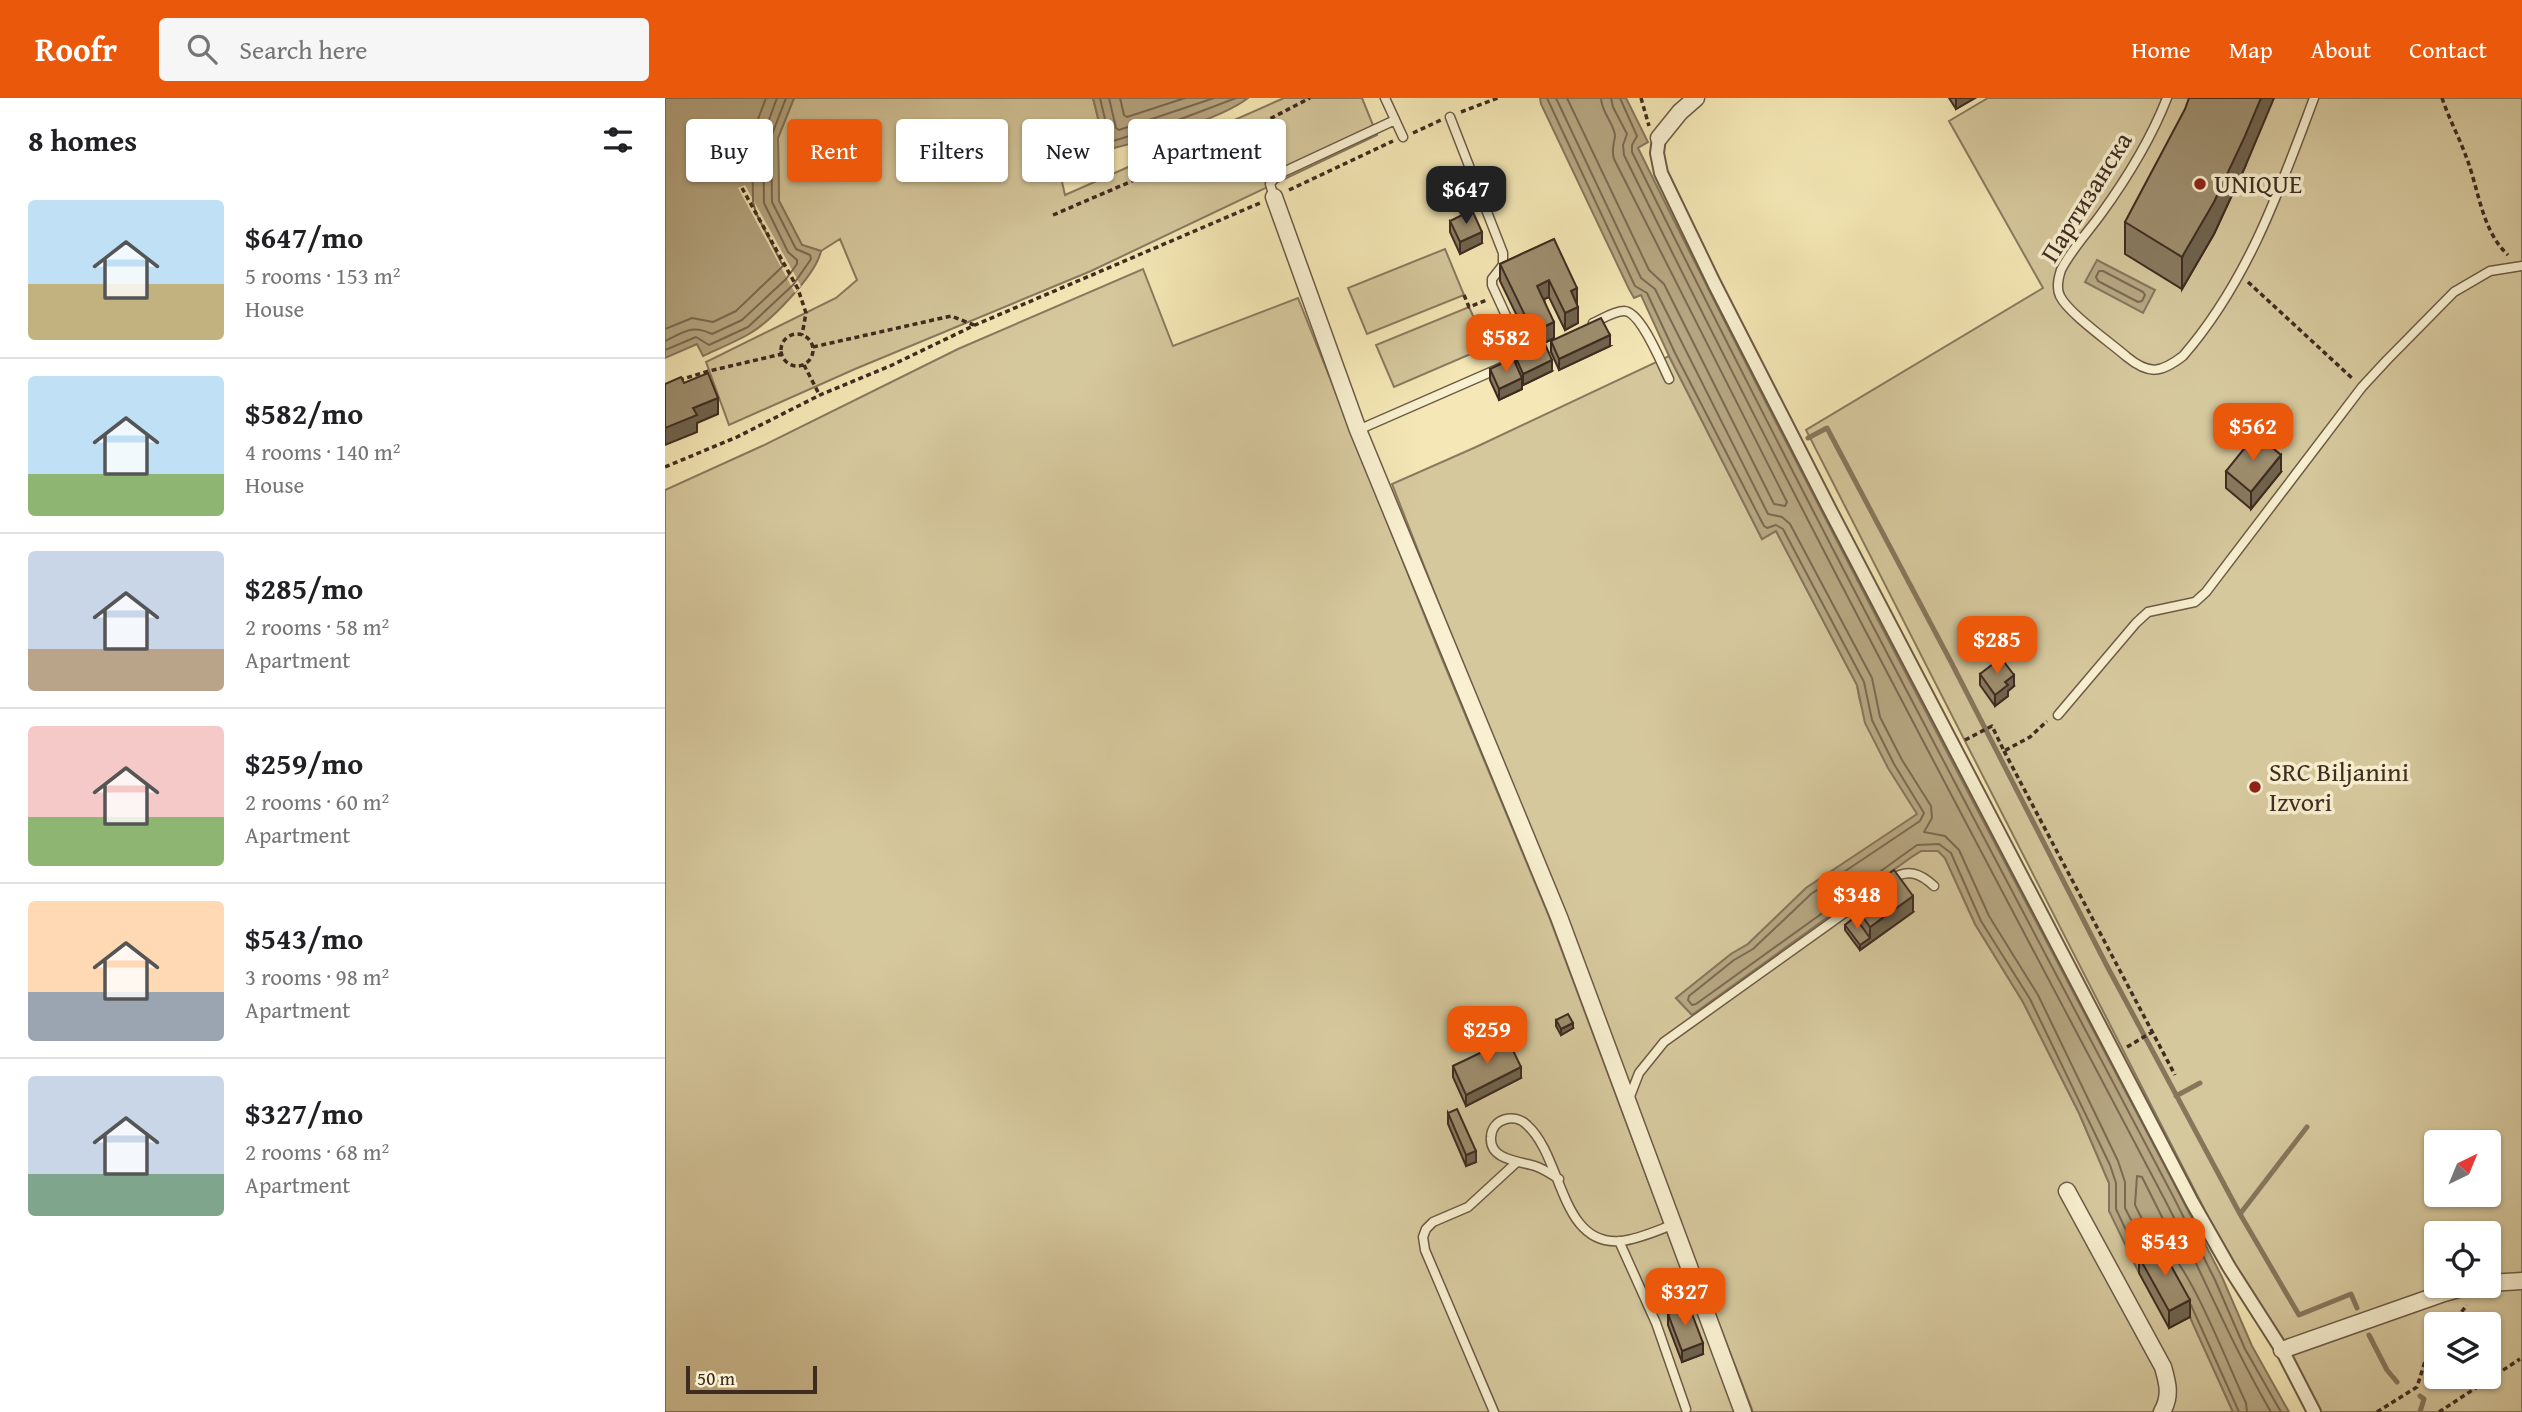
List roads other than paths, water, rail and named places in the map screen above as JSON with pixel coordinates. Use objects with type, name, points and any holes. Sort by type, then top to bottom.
[{"type":"street","points":[[1696,98],[1680,112],[1659,138],[1657,153],[1661,173],[1828,506],[2192,1202],[2229,1267],[2282,1350],[2314,1412]]},
{"type":"street","points":[[1270,199],[1358,430],[1559,917],[1743,1412]]},
{"type":"street","points":[[2067,1191],[2162,1367],[2168,1384],[2168,1396],[2162,1412]]},
{"type":"street","points":[[2501,1282],[2522,1281]]},
{"type":"street","points":[[2282,1350],[2430,1298]]},
{"type":"lane","points":[[1385,98],[1403,137]]},
{"type":"lane","name":"Партизанска","points":[[2167,98],[2135,162],[2062,269],[2057,286],[2059,295],[2076,313],[2138,365],[2156,370],[2172,365],[2183,356],[2241,276],[2273,206],[2314,98]]},
{"type":"lane","points":[[1450,117],[1503,253],[1503,265],[1491,282],[1525,357]]},
{"type":"lane","points":[[1270,199],[1270,184],[1277,175],[1395,121]]},
{"type":"lane","points":[[2059,715],[2148,612],[2195,602],[2206,592],[2362,387],[2454,292],[2490,271],[2521,265]]},
{"type":"lane","points":[[1581,329],[1615,312],[1626,310],[1632,313],[1642,325],[1669,379]]},
{"type":"lane","points":[[1358,430],[1537,351]]},
{"type":"lane","points":[[1877,890],[1898,874],[1911,872],[1924,877],[1934,886]]},
{"type":"lane","points":[[1628,1105],[1639,1073],[1664,1042],[1867,897]]},
{"type":"lane","points":[[1559,1179],[1546,1170],[1503,1157],[1495,1151],[1490,1141],[1492,1131],[1503,1119],[1519,1119],[1527,1125],[1543,1147],[1559,1179],[1570,1209],[1579,1224],[1592,1236],[1619,1241],[1672,1225]]},
{"type":"lane","points":[[1494,1412],[1425,1250],[1423,1237],[1433,1222],[1468,1207],[1517,1162]]},
{"type":"lane","points":[[1619,1241],[1661,1334],[1686,1409]]},
{"type":"water","points":[[665,98],[794,98],[778,138],[779,201],[802,245],[821,251],[817,261],[791,297],[749,334],[703,356],[697,344],[665,358]]},
{"type":"water","points":[[1093,98],[1248,98],[1208,119],[1128,119],[1128,144],[1114,148],[1114,119],[1098,119]]},
{"type":"water","points":[[1540,98],[1626,98],[1648,142],[1638,148],[1770,411],[2180,1195],[2222,1277],[2252,1346],[2289,1412],[2233,1412],[2190,1317],[2139,1273],[2109,1211],[2109,1183],[2079,1113],[2023,1002],[1975,924],[1945,858],[1938,851],[1921,851],[1910,858],[1692,1015],[1676,998],[1731,954],[1748,944],[1806,888],[1917,814],[1888,768],[1865,723],[1857,685],[1776,531],[1762,539],[1641,295],[1634,298],[1629,289]]},
{"type":"water","points":[[2097,260],[2155,290],[2143,313],[2085,282]]},
{"type":"waterway","points":[[1808,438],[1827,428],[2107,966],[2240,1214],[2299,1315],[2351,1294],[2357,1308]]},
{"type":"waterway","points":[[2176,1096],[2200,1083]]},
{"type":"waterway","points":[[2240,1214],[2307,1127]]},
{"type":"waterway","points":[[2369,1335],[2387,1370],[2397,1382]]},
{"type":"waterway","points":[[2420,1396],[2424,1399],[2420,1412]]},
{"type":"place","name":"UNIQUE","points":[[2200,184]]},
{"type":"place","name":"SRC Biljanini Izvori","points":[[2255,787]]}]
